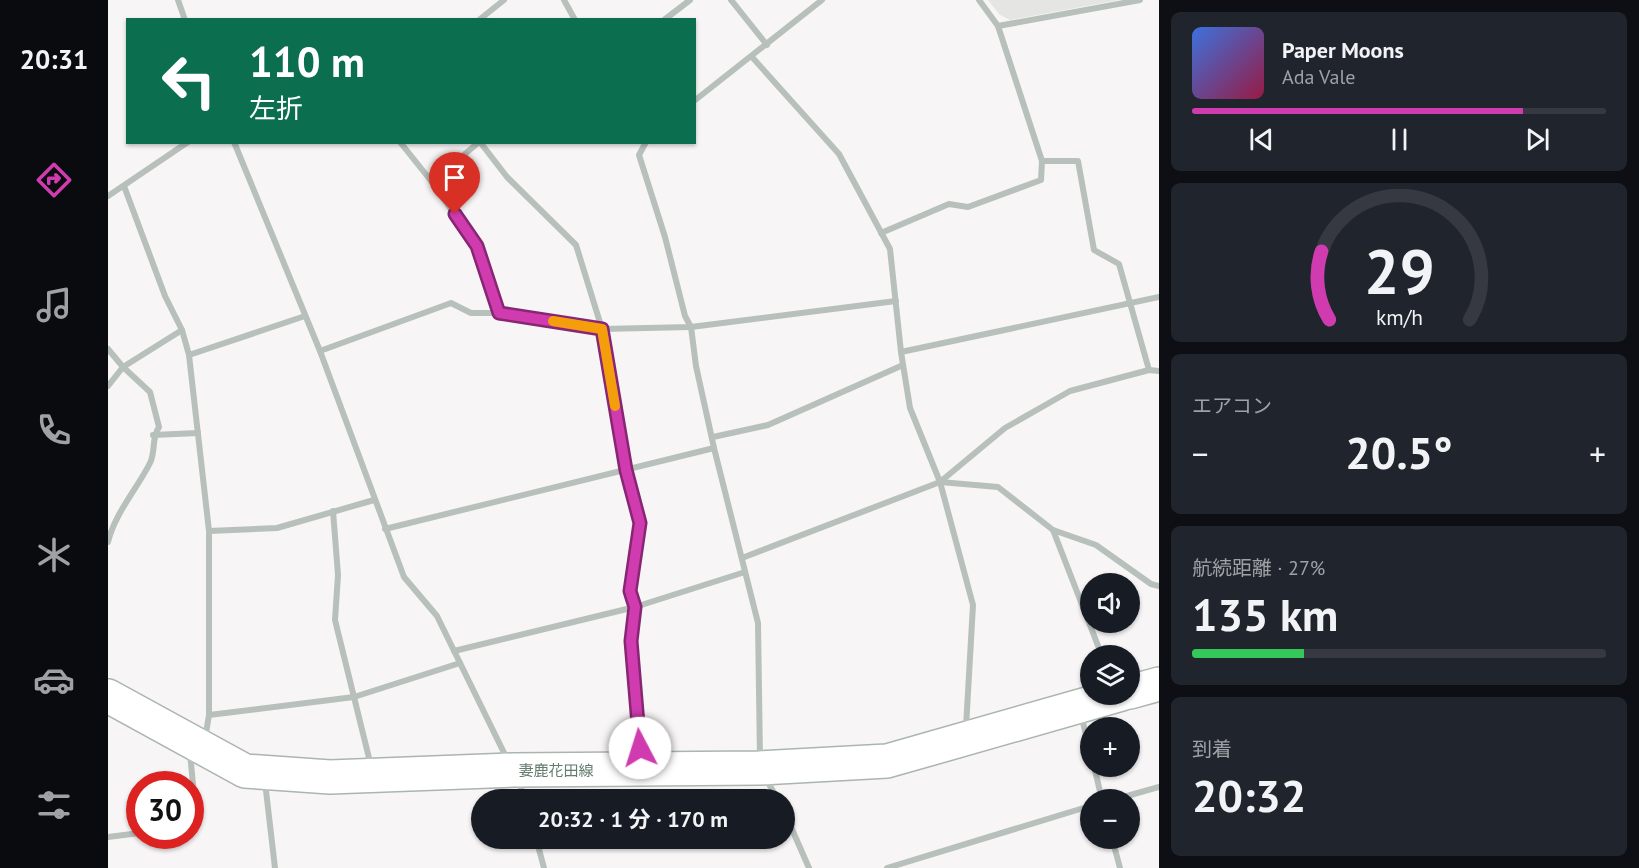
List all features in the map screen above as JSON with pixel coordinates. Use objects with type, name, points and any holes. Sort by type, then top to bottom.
[{"type":"main road","name":"妻鹿花田線","points":[[1140,689],[1159,684]]},
{"type":"main road","name":"妻鹿花田線","points":[[108,696],[244,771],[330,777],[513,770],[760,768],[887,761],[1086,705]]},
{"type":"street","points":[[178,0],[184,18]]},
{"type":"street","points":[[482,18],[504,0]]},
{"type":"street","points":[[564,0],[574,18]]},
{"type":"street","points":[[667,18],[690,0]]},
{"type":"street","points":[[731,0],[767,45]]},
{"type":"street","points":[[696,99],[822,0]]},
{"type":"street","points":[[881,232],[949,204],[968,207],[1041,180],[1042,161],[998,26],[979,0]]},
{"type":"street","points":[[998,26],[1140,0]]},
{"type":"street","points":[[752,57],[839,154],[890,249],[901,352],[910,408],[940,482],[973,605],[966,740]]},
{"type":"street","points":[[108,196],[185,144]]},
{"type":"street","points":[[235,144],[320,351],[404,577],[437,616],[521,789]]},
{"type":"street","points":[[402,144],[432,182],[477,246],[499,313]]},
{"type":"street","points":[[432,182],[478,144]]},
{"type":"street","points":[[482,144],[507,177],[576,245],[602,329],[626,470],[640,523],[630,591],[635,607],[631,641],[642,769]]},
{"type":"street","points":[[645,144],[639,156],[665,237],[685,316],[691,327],[696,366],[714,448],[758,623],[760,768],[772,789]]},
{"type":"street","points":[[1042,161],[1078,161],[1094,250],[1119,264],[1149,370]]},
{"type":"street","points":[[124,186],[165,297],[182,330],[189,355],[208,531],[209,715],[196,745],[196,771]]},
{"type":"street","points":[[901,352],[1159,297]]},
{"type":"street","points":[[320,351],[451,303],[471,313],[499,313],[602,329],[691,327],[896,301]]},
{"type":"street","points":[[189,355],[305,316]]},
{"type":"street","points":[[108,387],[123,368],[182,330]]},
{"type":"street","points":[[108,349],[123,368],[150,392],[159,427],[153,435],[152,460],[111,528],[108,542]]},
{"type":"street","points":[[713,437],[768,425],[903,365]]},
{"type":"street","points":[[742,558],[940,482],[1005,428],[1070,391],[1149,370],[1159,370]]},
{"type":"street","points":[[153,435],[198,434]]},
{"type":"street","points":[[385,529],[714,448]]},
{"type":"street","points":[[940,482],[998,487],[1053,530],[1096,545],[1151,584],[1159,586]]},
{"type":"street","points":[[208,531],[277,528],[374,500]]},
{"type":"street","points":[[333,511],[338,575],[335,620],[373,775]]},
{"type":"street","points":[[1053,530],[1098,645]]},
{"type":"street","points":[[454,651],[635,607],[746,572]]},
{"type":"street","points":[[209,715],[354,698],[460,663]]},
{"type":"street","points":[[1080,707],[1082,717]]},
{"type":"street","points":[[264,773],[276,868]]},
{"type":"street","points":[[1140,792],[1159,787]]},
{"type":"street","points":[[887,868],[1080,809]]},
{"type":"street","points":[[108,837],[126,835]]},
{"type":"street","points":[[795,837],[809,868]]},
{"type":"street","points":[[539,849],[544,868]]},
{"type":"street","points":[[1115,849],[1120,868]]},
{"type":"shaded area","points":[[988,0],[1119,0],[1010,20],[1000,15]]},
{"type":"slow traffic","points":[[553,321],[602,329],[615,406]]},
{"type":"route","points":[[455,214],[477,246],[499,313],[602,329],[626,470],[640,523],[630,591],[635,607],[631,641],[640,748]]}]
